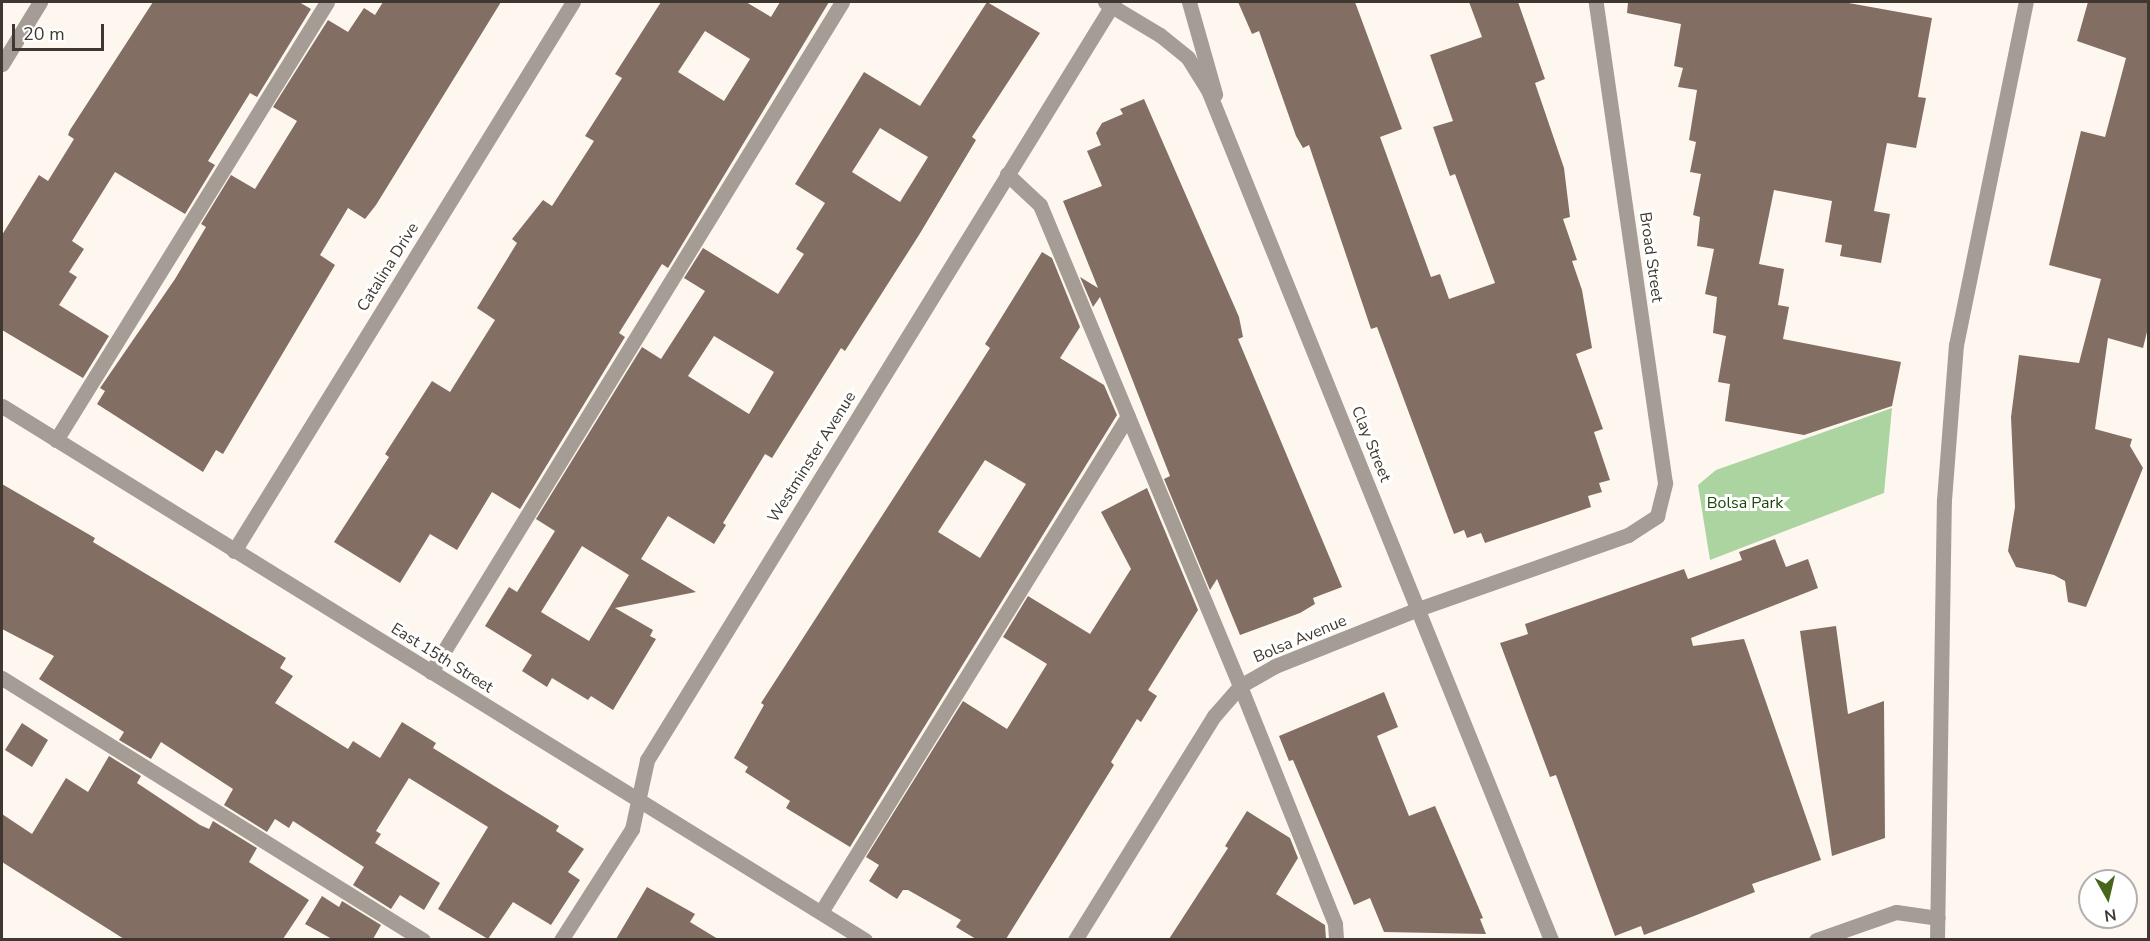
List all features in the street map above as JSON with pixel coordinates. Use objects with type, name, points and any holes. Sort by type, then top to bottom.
[{"type":"street","points":[[2,64],[40,2]]},
{"type":"street","points":[[56,440],[327,2]]},
{"type":"street","name":"Catalina Drive","points":[[234,551],[573,2]]},
{"type":"street","points":[[431,672],[842,2]]},
{"type":"street","points":[[1189,2],[1220,117]]},
{"type":"street","name":"Broad Street","points":[[1596,2],[1665,483],[1657,516]]},
{"type":"street","points":[[1937,939],[1944,500],[1956,345],[2026,2]]},
{"type":"street","name":"Clay Street","points":[[1110,3],[1160,35],[1188,58],[1220,117],[1551,939]]},
{"type":"street","name":"Westminster Avenue","points":[[561,939],[632,829],[648,760],[1110,3]]},
{"type":"street","points":[[1007,174],[1040,205],[1240,686],[1335,924],[1336,939]]},
{"type":"street","name":"East 15th Street","points":[[2,406],[865,939]]},
{"type":"street","points":[[821,912],[1128,416]]},
{"type":"street","name":"Bolsa Avenue","points":[[1075,939],[1214,716],[1240,686],[1275,666],[1418,609],[1628,535],[1657,516]]},
{"type":"street","points":[[2,678],[423,939]]},
{"type":"street","points":[[1816,939],[1896,912],[1938,918]]},
{"type":"green space","name":"Bolsa Park","points":[[1892,408],[1884,493],[1710,560],[1698,485],[1716,470]]},
{"type":"building","points":[[153,2],[299,2],[311,9],[257,97],[250,93],[208,161],[215,165],[185,214],[115,172],[72,241],[84,249],[69,272],[77,277],[59,305],[109,336],[83,378],[2,330],[2,235],[39,175],[48,181],[74,139],[68,135],[70,130]]},
{"type":"building","points":[[383,2],[501,2],[376,205],[365,219],[348,208],[320,255],[335,265],[223,454],[216,450],[203,472],[97,404],[105,391],[100,388],[175,279],[206,227],[201,224],[231,175],[255,189],[297,121],[273,107],[328,20],[348,32],[364,8],[375,15]]},
{"type":"building","points":[[661,2],[746,2],[771,17],[780,2],[829,2],[668,268],[662,264],[619,333],[625,337],[520,509],[492,492],[457,550],[430,534],[400,583],[334,542],[389,457],[385,454],[432,381],[450,392],[495,320],[477,308],[517,243],[512,239],[543,200],[552,206],[594,141],[585,136],[622,78],[615,74]],"holes":[[[705,31],[750,59],[724,101],[678,72]]]},
{"type":"building","points":[[987,2],[1040,33],[972,137],[976,140],[845,351],[841,348],[772,458],[765,454],[723,523],[726,525],[714,544],[668,516],[641,559],[696,592],[615,608],[653,630],[650,636],[656,639],[613,710],[591,696],[588,700],[552,678],[547,687],[522,671],[532,655],[485,626],[509,587],[517,592],[555,531],[536,519],[642,347],[661,359],[705,291],[684,278],[703,248],[778,294],[804,254],[796,249],[825,203],[795,184],[864,72],[920,106]],"holes":[[[880,128],[928,157],[900,202],[852,172]],[[714,336],[774,372],[749,414],[688,376]],[[582,546],[629,575],[589,641],[541,612]]]},
{"type":"building","points":[[1238,2],[1355,2],[1402,129],[1380,137],[1431,277],[1440,274],[1449,299],[1495,283],[1455,174],[1450,176],[1433,127],[1453,121],[1430,55],[1482,37],[1469,2],[1518,2],[1545,79],[1535,83],[1564,168],[1570,217],[1563,219],[1577,260],[1572,261],[1582,290],[1592,348],[1576,354],[1603,429],[1594,432],[1610,480],[1599,483],[1602,492],[1588,496],[1591,507],[1485,543],[1481,533],[1467,538],[1464,530],[1454,534],[1377,327],[1371,329],[1309,145],[1303,148],[1296,136],[1259,31],[1252,34]]},
{"type":"building","points":[[1628,2],[1843,2],[1932,18],[1918,97],[1926,98],[1916,148],[1887,143],[1874,211],[1890,214],[1881,263],[1840,256],[1842,245],[1825,242],[1832,201],[1774,190],[1759,264],[1784,269],[1778,305],[1789,307],[1783,339],[1901,362],[1892,406],[1804,435],[1725,421],[1730,384],[1718,382],[1726,336],[1713,333],[1717,297],[1705,294],[1714,249],[1697,246],[1700,217],[1693,215],[1701,174],[1690,172],[1696,142],[1689,140],[1697,90],[1678,87],[1683,68],[1674,66],[1681,24],[1627,13]]},
{"type":"building","points":[[2088,2],[2148,2],[2148,328],[2143,348],[2108,338],[2095,429],[2132,439],[2130,446],[2143,468],[2086,607],[2068,602],[2065,581],[2054,575],[2016,567],[2008,551],[2015,507],[2011,417],[2019,355],[2079,363],[2101,279],[2049,265],[2081,131],[2105,137],[2126,58],[2077,41]]},
{"type":"building","points":[[1144,99],[1239,317],[1243,337],[1238,339],[1342,587],[1313,598],[1315,604],[1300,613],[1240,635],[1217,579],[1210,590],[1164,479],[1170,476],[1100,297],[1093,307],[1080,277],[1098,288],[1063,201],[1102,186],[1087,151],[1101,145],[1096,133],[1102,123],[1123,114],[1120,109]]},
{"type":"building","points":[[1042,252],[1052,258],[1080,327],[1060,358],[1104,385],[1117,415],[850,847],[786,808],[790,801],[745,772],[748,767],[734,758],[764,705],[761,703],[990,348],[985,344]],"holes":[[[985,460],[1026,484],[980,558],[938,532]]]},
{"type":"building","points":[[2,484],[95,538],[93,542],[286,658],[280,668],[293,676],[275,703],[348,749],[353,741],[380,758],[402,722],[436,743],[433,748],[559,826],[556,831],[584,849],[568,872],[580,880],[551,925],[513,902],[488,939],[438,909],[488,827],[409,778],[376,831],[381,834],[375,843],[440,883],[424,910],[400,895],[391,909],[353,885],[364,867],[293,821],[289,828],[275,819],[267,832],[224,805],[233,789],[161,742],[151,759],[119,740],[124,732],[39,679],[54,656],[2,629]]},
{"type":"building","points":[[1147,488],[1198,610],[1148,690],[1157,696],[1141,722],[1137,719],[1111,762],[1114,765],[1006,939],[976,939],[956,927],[961,920],[908,890],[903,890],[897,899],[869,881],[879,865],[866,857],[963,701],[1007,729],[1047,664],[1003,637],[1028,596],[1090,634],[1131,569],[1101,512]]},
{"type":"building","points":[[1775,539],[1786,567],[1808,559],[1818,588],[1691,638],[1693,646],[1744,639],[1821,860],[1752,884],[1755,892],[1644,935],[1641,926],[1615,936],[1556,775],[1550,777],[1500,643],[1528,634],[1525,624],[1684,569],[1688,579],[1742,560],[1739,552]]},
{"type":"building","points":[[1836,626],[1848,714],[1884,701],[1885,838],[1832,856],[1800,631]]},
{"type":"building","points":[[1384,692],[1398,727],[1377,736],[1409,816],[1435,806],[1483,918],[1480,919],[1486,934],[1384,932],[1370,898],[1354,905],[1293,760],[1289,761],[1279,736]]},
{"type":"building","points":[[22,723],[48,740],[32,767],[5,750]]},
{"type":"building","points":[[109,756],[141,776],[137,783],[200,825],[209,829],[213,821],[257,848],[249,862],[309,900],[283,939],[124,939],[2,862],[2,814],[32,834],[66,778],[88,792]]},
{"type":"building","points":[[1247,811],[1290,838],[1298,858],[1276,894],[1325,925],[1326,939],[1169,939],[1228,848],[1225,846]]},
{"type":"building","points":[[647,887],[695,914],[690,922],[718,939],[616,939]]},
{"type":"building","points":[[322,896],[339,907],[342,901],[381,925],[373,939],[332,939],[305,924]]}]
